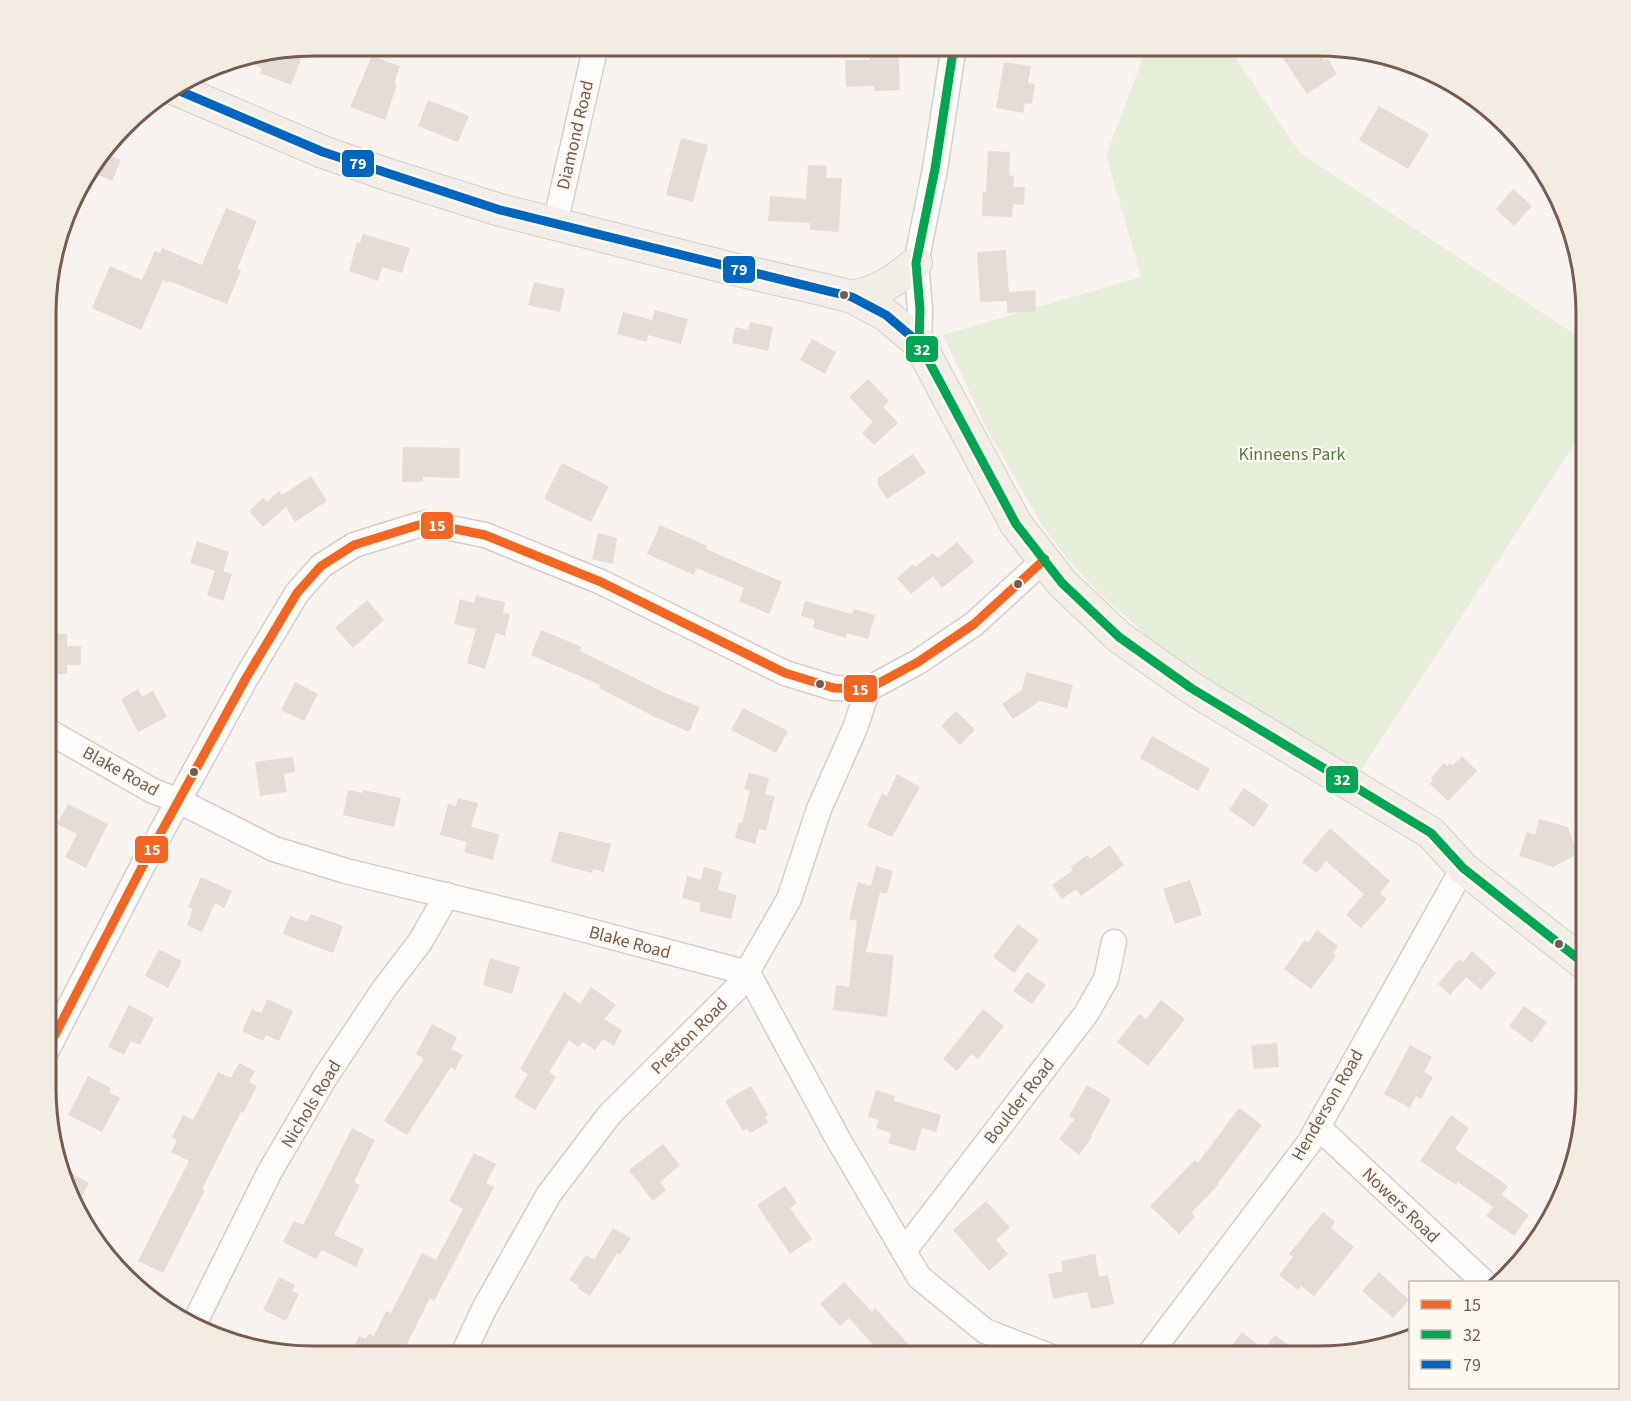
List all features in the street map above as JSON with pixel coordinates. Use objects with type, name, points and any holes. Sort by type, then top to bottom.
[{"type":"main road","points":[[181,92],[322,152],[500,210],[852,297],[886,315],[919,343],[1016,524],[1062,583],[1119,637],[1191,688],[1431,833],[1463,868],[1576,957]]},
{"type":"main road","points":[[852,297],[868,294],[892,283],[916,263]]},
{"type":"street","name":"Diamond Road","points":[[555,224],[593,56]]},
{"type":"street","points":[[919,343],[920,309],[916,263],[935,169],[952,56]]},
{"type":"street","points":[[56,1033],[142,867],[246,678],[297,593],[321,566],[354,545],[426,524],[485,535],[601,582],[785,674],[834,688],[868,689],[918,662],[974,624],[1045,559]]},
{"type":"street","name":"Preston Road","points":[[467,1346],[484,1309],[549,1194],[610,1114],[739,986],[748,973],[789,899],[819,809],[855,728],[868,689]]},
{"type":"street","name":"Blake Road","points":[[56,736],[153,791],[179,801],[274,849],[346,872],[748,973]]},
{"type":"street","name":"Henderson Road","points":[[1156,1346],[1309,1143],[1463,868]]},
{"type":"street","name":"Nichols Road","points":[[197,1318],[269,1173],[313,1098],[384,989],[420,942],[447,896]]},
{"type":"street","name":"Boulder Road","points":[[904,1251],[1086,1014],[1106,980],[1114,942]]},
{"type":"street","points":[[748,973],[838,1139],[919,1277],[985,1331],[1023,1346]]},
{"type":"street","name":"Nowers Road","points":[[1318,1127],[1483,1281]]},
{"type":"green space","name":"Kinneens Park","points":[[1144,56],[1235,56],[1300,153],[1576,335],[1576,442],[1361,770],[1263,714],[1167,654],[1099,593],[1067,559],[1040,522],[987,429],[943,335],[1141,277],[1106,155]]},
{"type":"building","points":[[302,56],[291,85],[260,73],[262,68],[250,63]]},
{"type":"building","points":[[372,56],[400,66],[394,84],[397,85],[385,120],[350,107]]},
{"type":"building","points":[[870,56],[898,56],[900,90],[874,91],[874,86],[846,87],[845,60],[870,60]]},
{"type":"building","points":[[1282,56],[1321,56],[1324,61],[1328,59],[1337,74],[1307,94]]},
{"type":"building","points":[[1004,62],[1031,66],[1028,83],[1035,84],[1032,104],[1025,103],[1023,113],[996,108]]},
{"type":"building","points":[[428,100],[469,116],[458,142],[418,126]]},
{"type":"building","points":[[1379,106],[1429,134],[1408,169],[1359,140]]},
{"type":"building","points":[[681,138],[708,145],[693,202],[666,195]]},
{"type":"building","points":[[988,151],[1010,152],[1009,175],[1014,176],[1013,187],[1025,187],[1024,205],[1013,204],[1012,217],[982,216]]},
{"type":"building","points":[[110,155],[121,160],[112,181],[96,174]]},
{"type":"building","points":[[808,165],[827,166],[826,178],[842,178],[839,232],[810,230],[810,223],[768,221],[770,196],[806,199]]},
{"type":"building","points":[[1513,189],[1532,206],[1514,226],[1496,209]]},
{"type":"building","points":[[226,208],[257,221],[237,269],[241,270],[227,304],[163,280],[141,330],[92,308],[110,266],[142,280],[155,251],[160,253],[162,248],[202,265]]},
{"type":"building","points":[[363,234],[410,248],[402,273],[382,267],[378,281],[349,271],[357,242],[360,243]]},
{"type":"building","points":[[1006,250],[1009,292],[1035,290],[1036,311],[1007,313],[1007,301],[980,302],[977,252]]},
{"type":"building","points":[[534,282],[565,289],[560,312],[528,305]]},
{"type":"building","points":[[655,310],[688,319],[681,344],[648,335],[647,342],[617,334],[623,312],[652,320]]},
{"type":"building","points":[[750,322],[773,327],[768,351],[732,343],[735,327],[748,330]]},
{"type":"building","points":[[812,339],[836,352],[825,374],[800,360]]},
{"type":"building","points":[[868,379],[889,401],[883,407],[898,423],[874,445],[862,433],[873,422],[849,397]]},
{"type":"building","points":[[403,447],[460,448],[459,478],[423,477],[423,482],[402,482]]},
{"type":"building","points":[[913,454],[926,473],[887,499],[878,485],[878,478]]},
{"type":"building","points":[[562,463],[609,486],[591,522],[544,499]]},
{"type":"building","points":[[311,476],[327,501],[295,522],[286,507],[263,527],[249,511],[263,498],[267,502],[279,491],[282,495]]},
{"type":"building","points":[[660,525],[707,546],[706,549],[782,582],[769,614],[739,601],[744,588],[697,568],[694,575],[647,554]]},
{"type":"building","points":[[598,533],[617,538],[613,564],[592,559]]},
{"type":"building","points":[[197,541],[229,552],[223,571],[232,574],[223,601],[207,595],[215,571],[190,563]]},
{"type":"building","points":[[957,542],[974,562],[942,588],[933,576],[911,594],[897,578],[913,564],[915,567],[933,553],[938,558]]},
{"type":"building","points":[[476,596],[505,602],[503,613],[510,614],[505,636],[496,633],[485,669],[467,663],[476,629],[454,624],[460,599],[474,603]]},
{"type":"building","points":[[367,600],[384,620],[353,648],[335,628]]},
{"type":"building","points":[[805,601],[852,614],[854,609],[875,615],[868,639],[847,633],[846,638],[813,628],[815,620],[801,616]]},
{"type":"building","points":[[541,630],[582,647],[580,651],[665,693],[700,707],[689,732],[599,688],[600,685],[531,655]]},
{"type":"building","points":[[56,633],[67,634],[67,646],[81,646],[81,665],[67,665],[67,674],[56,674]]},
{"type":"building","points":[[1026,672],[1073,685],[1067,708],[1040,701],[1013,719],[1002,704],[1022,690]]},
{"type":"building","points":[[295,682],[318,694],[304,721],[281,710]]},
{"type":"building","points":[[138,689],[142,697],[153,691],[167,717],[138,732],[121,699]]},
{"type":"building","points":[[743,708],[788,731],[776,753],[731,730]]},
{"type":"building","points":[[956,711],[975,730],[960,745],[941,726]]},
{"type":"building","points":[[1152,736],[1210,769],[1198,791],[1140,758]]},
{"type":"building","points":[[1462,756],[1477,771],[1448,801],[1430,784],[1433,780],[1431,778],[1444,763],[1447,766],[1450,763],[1452,766]]},
{"type":"building","points":[[293,757],[295,772],[284,774],[287,792],[260,796],[255,762]]},
{"type":"building","points":[[749,773],[769,778],[765,794],[775,796],[766,831],[759,829],[755,844],[735,838],[739,822],[742,823],[750,791],[744,789]]},
{"type":"building","points":[[897,774],[920,787],[892,837],[867,826],[882,793],[887,796]]},
{"type":"building","points":[[1244,788],[1269,805],[1254,827],[1229,810]]},
{"type":"building","points":[[348,790],[362,793],[363,790],[401,798],[394,827],[343,815]]},
{"type":"building","points":[[458,798],[478,803],[471,827],[499,834],[493,860],[464,852],[467,842],[440,835],[448,804],[456,806]]},
{"type":"building","points":[[68,804],[108,824],[86,868],[65,857],[77,834],[57,824]]},
{"type":"building","points":[[1539,819],[1568,827],[1576,855],[1553,867],[1519,856],[1527,832],[1535,835]]},
{"type":"building","points":[[1330,828],[1390,881],[1380,893],[1387,899],[1361,928],[1346,915],[1364,894],[1326,861],[1317,873],[1302,862]]},
{"type":"building","points":[[559,831],[611,844],[604,872],[593,869],[592,873],[551,862]]},
{"type":"building","points":[[1110,845],[1124,865],[1081,896],[1076,889],[1062,899],[1052,885],[1073,870],[1071,867],[1087,855],[1090,859]]},
{"type":"building","points":[[876,866],[893,871],[887,894],[880,892],[866,952],[894,955],[887,1017],[833,1010],[836,985],[849,987],[857,921],[849,919],[858,882],[871,886]]},
{"type":"building","points":[[704,867],[722,872],[718,890],[737,895],[731,919],[699,911],[701,903],[682,898],[687,876],[701,880]]},
{"type":"building","points":[[201,877],[232,891],[224,908],[215,903],[202,932],[187,925],[193,909],[188,907]]},
{"type":"building","points":[[1190,880],[1202,915],[1175,924],[1163,889]]},
{"type":"building","points":[[311,914],[343,926],[333,953],[283,934],[290,916],[307,922]]},
{"type":"building","points":[[1018,924],[1039,940],[1014,973],[993,957]]},
{"type":"building","points":[[1317,930],[1338,946],[1333,954],[1336,956],[1311,989],[1284,969],[1305,940],[1308,943]]},
{"type":"building","points":[[159,949],[182,961],[168,988],[145,976]]},
{"type":"building","points":[[1472,951],[1496,973],[1481,990],[1466,977],[1450,995],[1438,984],[1459,959],[1463,962]]},
{"type":"building","points":[[490,958],[520,967],[512,994],[483,985]]},
{"type":"building","points":[[1027,972],[1046,985],[1032,1004],[1013,991]]},
{"type":"building","points":[[591,987],[616,1005],[604,1019],[622,1030],[614,1046],[603,1039],[595,1050],[583,1042],[578,1047],[569,1040],[549,1072],[556,1077],[535,1110],[514,1097],[528,1074],[520,1069],[564,992],[580,1004]]},
{"type":"building","points":[[267,999],[293,1011],[279,1041],[266,1035],[263,1041],[242,1031],[252,1009],[261,1013]]},
{"type":"building","points":[[1161,1000],[1185,1019],[1148,1066],[1117,1042],[1139,1014],[1146,1019]]},
{"type":"building","points":[[129,1005],[154,1018],[140,1045],[131,1041],[124,1055],[108,1047]]},
{"type":"building","points":[[1524,1006],[1547,1022],[1532,1043],[1509,1026]]},
{"type":"building","points":[[983,1009],[1004,1026],[978,1059],[971,1054],[957,1071],[943,1059]]},
{"type":"building","points":[[432,1024],[457,1037],[451,1049],[463,1055],[455,1070],[451,1067],[407,1135],[384,1121],[424,1059],[416,1054]]},
{"type":"building","points":[[1277,1043],[1279,1067],[1254,1069],[1251,1045]]},
{"type":"building","points":[[1410,1045],[1432,1057],[1424,1072],[1433,1077],[1421,1099],[1416,1096],[1410,1108],[1384,1094]]},
{"type":"building","points":[[239,1063],[255,1071],[249,1082],[257,1086],[243,1113],[241,1112],[202,1189],[205,1190],[163,1273],[138,1261],[189,1161],[171,1152],[177,1140],[172,1137],[183,1115],[193,1120],[218,1072],[231,1078]]},
{"type":"building","points":[[88,1076],[111,1088],[109,1092],[120,1098],[102,1132],[68,1115]]},
{"type":"building","points":[[1087,1085],[1111,1099],[1092,1137],[1079,1155],[1059,1139],[1075,1119],[1069,1116]]},
{"type":"building","points":[[751,1086],[768,1115],[765,1117],[768,1123],[750,1133],[748,1129],[743,1131],[725,1101]]},
{"type":"building","points":[[876,1090],[895,1096],[894,1101],[941,1115],[936,1132],[922,1128],[915,1151],[888,1143],[891,1133],[876,1128],[879,1120],[868,1117]]},
{"type":"building","points":[[1239,1108],[1262,1125],[1219,1184],[1191,1213],[1195,1217],[1179,1234],[1150,1206],[1195,1160],[1198,1163]]},
{"type":"building","points":[[1451,1115],[1469,1128],[1455,1149],[1508,1186],[1500,1197],[1502,1195],[1529,1215],[1514,1236],[1486,1216],[1493,1207],[1458,1182],[1456,1185],[1420,1161]]},
{"type":"building","points":[[352,1128],[375,1140],[354,1182],[360,1185],[334,1235],[364,1249],[356,1267],[322,1250],[316,1259],[283,1242],[294,1221],[303,1225]]},
{"type":"building","points":[[663,1144],[680,1165],[660,1182],[666,1190],[653,1201],[629,1170]]},
{"type":"building","points":[[474,1153],[496,1164],[486,1183],[494,1187],[434,1301],[430,1298],[406,1346],[354,1346],[359,1336],[366,1339],[368,1334],[374,1336],[386,1311],[391,1313],[422,1253],[436,1260],[463,1209],[449,1201]]},
{"type":"building","points":[[70,1172],[89,1183],[81,1199]]},
{"type":"building","points":[[785,1186],[797,1203],[790,1208],[812,1239],[790,1254],[757,1205]]},
{"type":"building","points":[[986,1201],[1010,1227],[996,1240],[1008,1254],[989,1271],[953,1230]]},
{"type":"building","points":[[1323,1212],[1335,1222],[1331,1228],[1354,1247],[1314,1296],[1301,1286],[1298,1290],[1279,1275],[1293,1257],[1289,1254]]},
{"type":"building","points":[[613,1228],[631,1238],[620,1255],[617,1253],[590,1296],[569,1280],[586,1255],[594,1260]]},
{"type":"building","points":[[1095,1254],[1099,1277],[1108,1275],[1114,1304],[1091,1309],[1087,1292],[1053,1299],[1048,1274],[1063,1271],[1061,1261]]},
{"type":"building","points":[[1379,1272],[1409,1300],[1393,1318],[1362,1291]]},
{"type":"building","points":[[279,1277],[295,1285],[292,1291],[299,1294],[286,1321],[263,1310]]},
{"type":"building","points":[[844,1282],[872,1312],[875,1308],[910,1346],[874,1346],[849,1318],[840,1326],[820,1304]]},
{"type":"building","points":[[1242,1332],[1260,1346],[1231,1346]]},
{"type":"building","points":[[1275,1335],[1290,1346],[1266,1346]]},
{"type":"transit line","name":"32","points":[[952,56],[935,169],[916,263],[920,309],[919,343],[1016,524],[1062,583],[1119,637],[1191,688],[1431,833],[1463,868],[1576,957]]},
{"type":"transit line","name":"79","points":[[181,92],[323,152],[500,210],[852,297],[886,315],[919,343]]},
{"type":"transit line","name":"15","points":[[56,1033],[142,867],[246,678],[297,593],[321,566],[354,545],[425,523],[485,535],[601,582],[785,673],[834,688],[868,689],[918,662],[974,624],[1045,559]]}]
